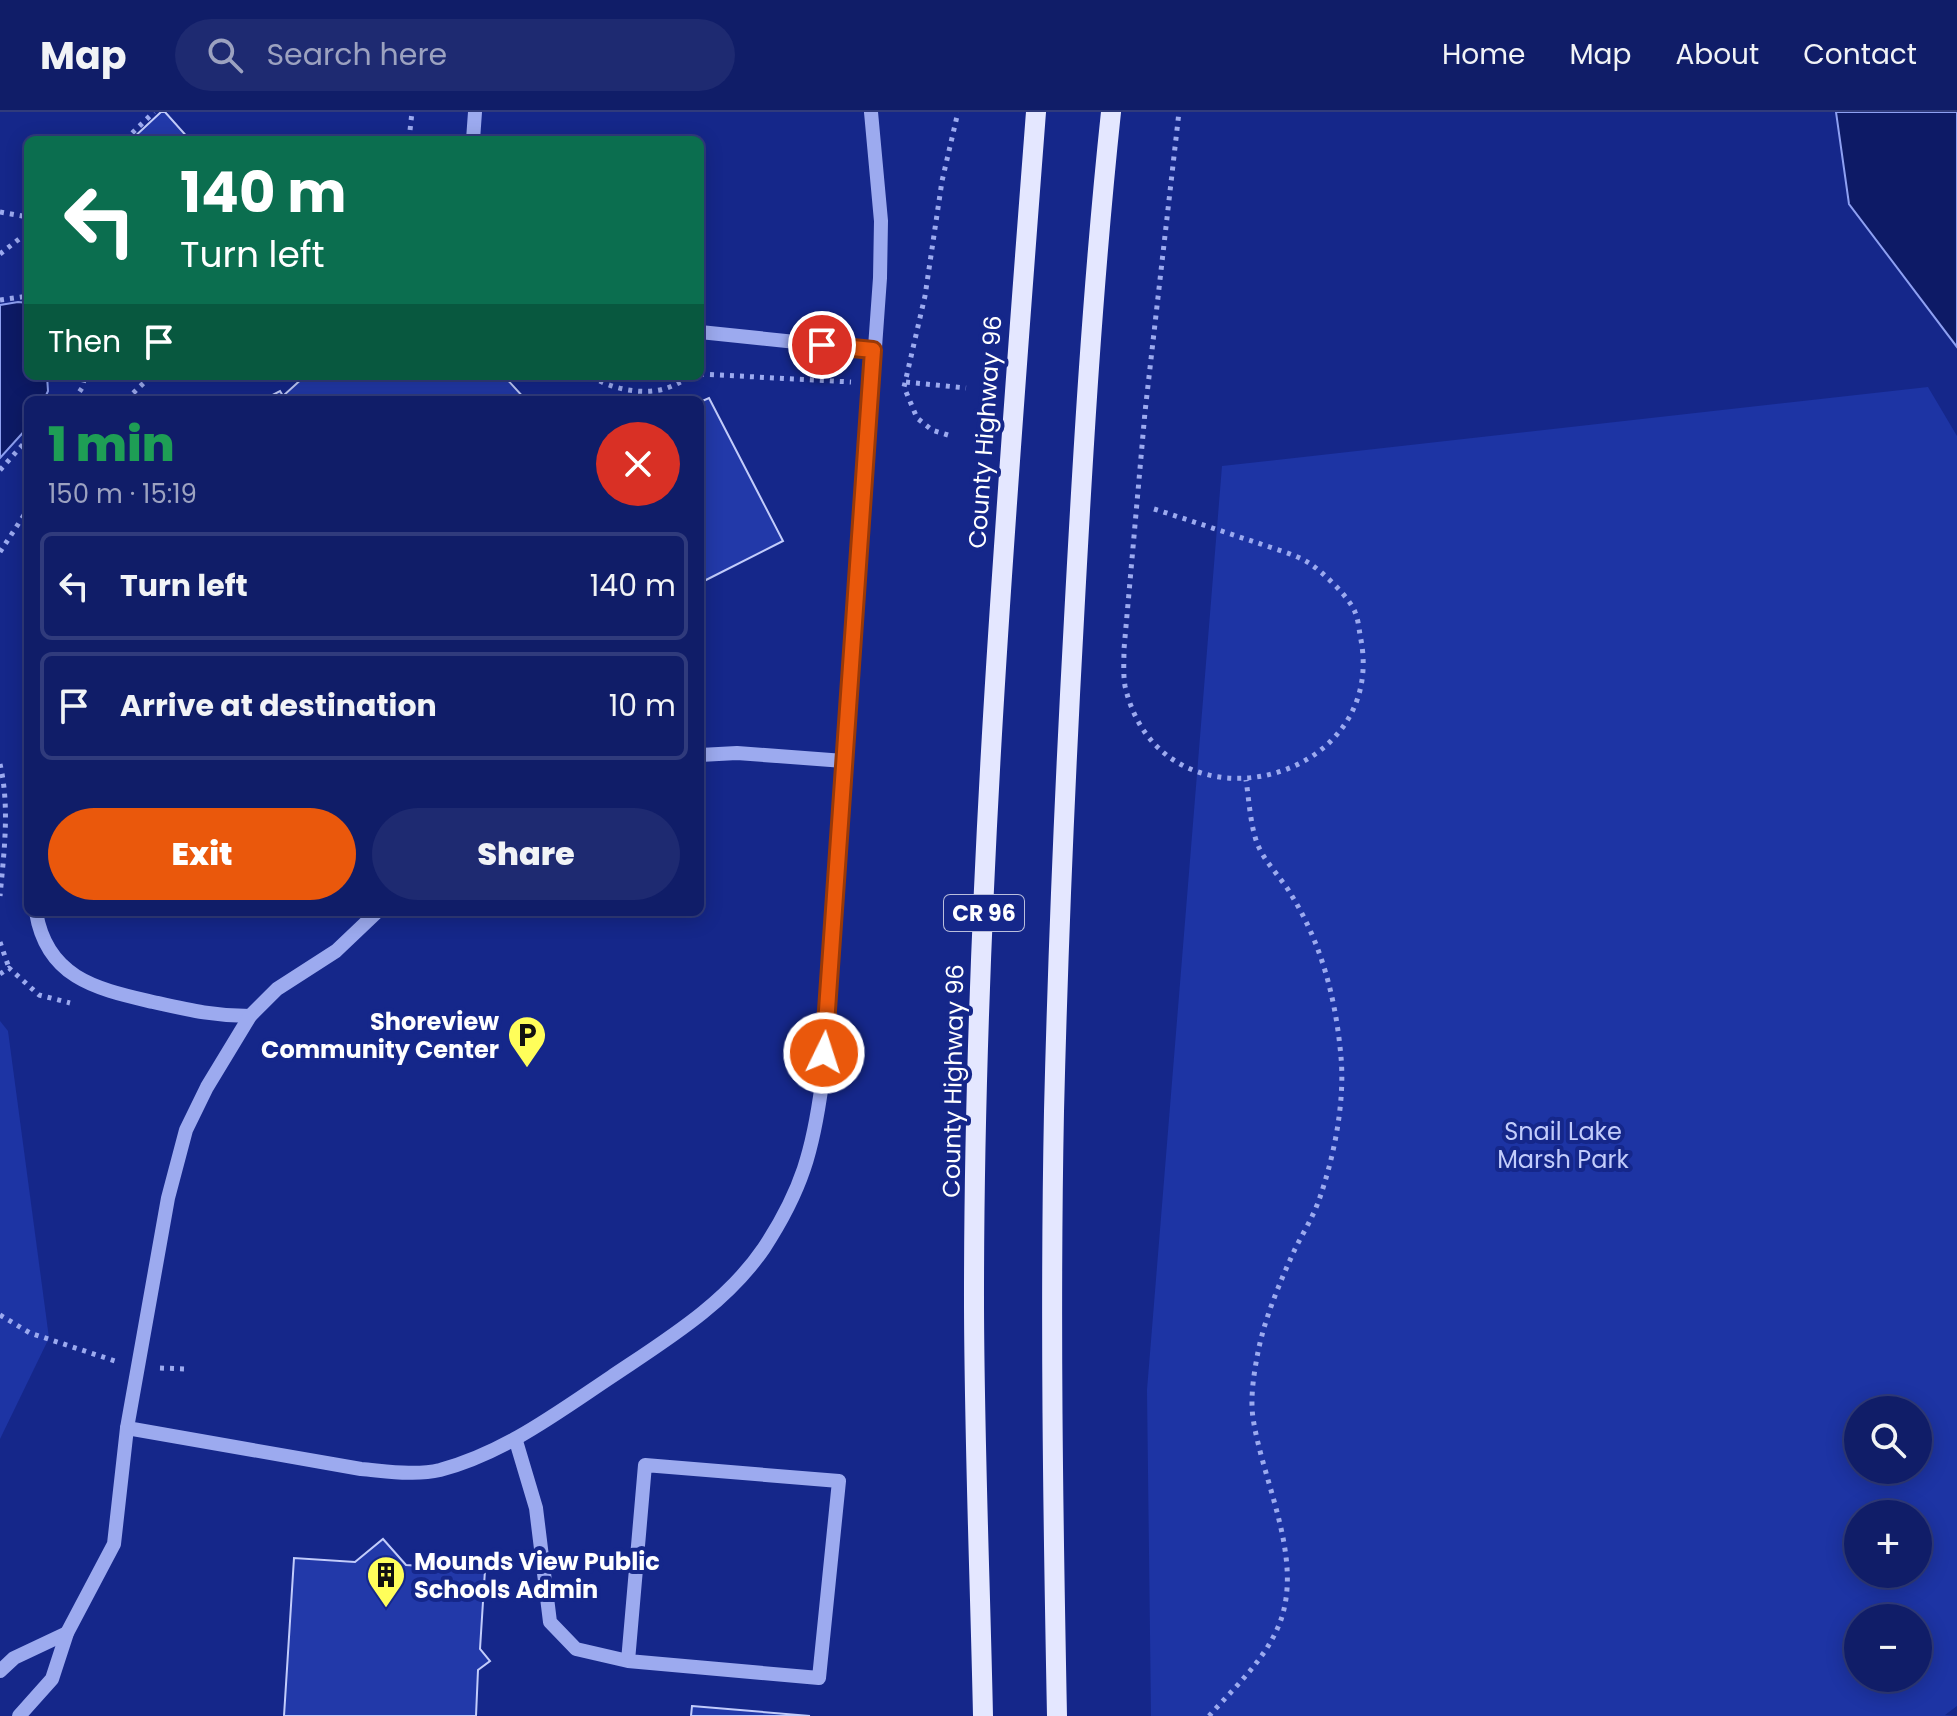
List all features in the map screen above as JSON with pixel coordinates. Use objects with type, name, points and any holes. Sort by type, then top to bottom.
[{"type":"main road","name":"County Highway 96","points":[[983,1716],[974,1296],[982,949],[1000,574],[1036,112]]},
{"type":"main road","name":"CR 96","points":[[1057,1716],[1053,1413],[1054,1146],[1061,852],[1087,390],[1098,234],[1111,112]]},
{"type":"lane","points":[[473,136],[475,112]]},
{"type":"lane","points":[[127,1428],[361,1469],[399,1472],[438,1470],[516,1441],[700,1316],[747,1270],[784,1215],[802,1178],[815,1133],[822,1083],[880,278],[881,221],[871,112]]},
{"type":"lane","points":[[704,332],[873,350]]},
{"type":"lane","points":[[704,755],[737,753],[844,761]]},
{"type":"lane","points":[[37,916],[47,944],[59,962],[74,976],[96,988],[213,1016],[250,1016]]},
{"type":"lane","points":[[19,1716],[52,1679],[67,1633],[114,1544],[127,1428],[168,1198],[186,1130],[207,1087],[250,1016],[277,989],[336,951],[373,916]]},
{"type":"lane","points":[[516,1441],[536,1508],[550,1622],[576,1649],[628,1661],[819,1678],[839,1481],[645,1465],[628,1661]]},
{"type":"lane","points":[[0,1671],[14,1658],[67,1633]]},
{"type":"path","points":[[129,136],[154,112]]},
{"type":"path","points":[[409,136],[412,112]]},
{"type":"path","points":[[948,435],[932,430],[917,418],[905,384],[925,296],[942,181],[958,112]]},
{"type":"path","points":[[1154,509],[1309,562],[1334,584],[1355,610],[1364,653],[1361,692],[1348,721],[1323,749],[1300,764],[1279,774],[1246,780],[1213,777],[1187,769],[1160,750],[1146,732],[1132,707],[1125,684],[1124,649],[1145,412],[1179,112]]},
{"type":"path","points":[[0,212],[24,216]]},
{"type":"path","points":[[0,254],[24,235]]},
{"type":"path","points":[[0,300],[24,297]]},
{"type":"path","points":[[704,374],[966,388]]},
{"type":"path","points":[[130,396],[147,380]]},
{"type":"path","points":[[596,380],[602,384],[646,390],[665,389],[683,380]]},
{"type":"path","points":[[0,470],[24,443]]},
{"type":"path","points":[[0,552],[24,515]]},
{"type":"path","points":[[0,764],[5,785],[6,837],[0,896]]},
{"type":"path","points":[[1209,1716],[1258,1662],[1279,1625],[1286,1594],[1288,1567],[1285,1539],[1259,1446],[1252,1393],[1258,1351],[1269,1313],[1318,1201],[1339,1113],[1342,1060],[1334,1002],[1318,947],[1292,895],[1256,842],[1246,780]]},
{"type":"path","points":[[0,942],[9,968],[39,995],[81,1005],[96,988]]},
{"type":"path","points":[[0,974],[9,968]]},
{"type":"path","points":[[0,1315],[30,1333],[116,1361]]},
{"type":"path","points":[[151,1368],[187,1369]]},
{"type":"green space","name":"Snail Lake Marsh Park","points":[[1928,387],[1957,436],[1957,1706],[1945,1715],[1957,1716],[1151,1716],[1147,1390],[1222,466]]},
{"type":"green space","points":[[0,1021],[8,1031],[49,1338],[0,1439]]},
{"type":"shaded area","points":[[1836,112],[1957,112],[1957,347],[1849,204]]},
{"type":"shaded area","points":[[24,303],[24,380],[47,380],[48,391],[46,396],[24,396],[24,431],[0,458],[0,305]]},
{"type":"building","points":[[161,112],[165,112],[186,136],[135,136]]},
{"type":"building","points":[[301,380],[508,380],[522,396],[283,396]]},
{"type":"building","points":[[709,398],[783,541],[704,581],[704,400]]},
{"type":"building","name":"Mounds View Public Schools Admin","points":[[383,1539],[406,1565],[485,1570],[480,1649],[490,1661],[478,1670],[476,1716],[284,1716],[294,1558],[355,1562]]},
{"type":"building","points":[[692,1706],[810,1716],[691,1716]]},
{"type":"place","name":"Shoreview Community Center","points":[[527,1069]]},
{"type":"place","name":"Mounds View Public Schools Admin","points":[[386,1609]]},
{"type":"route","points":[[822,345],[873,350],[824,1053]]}]
